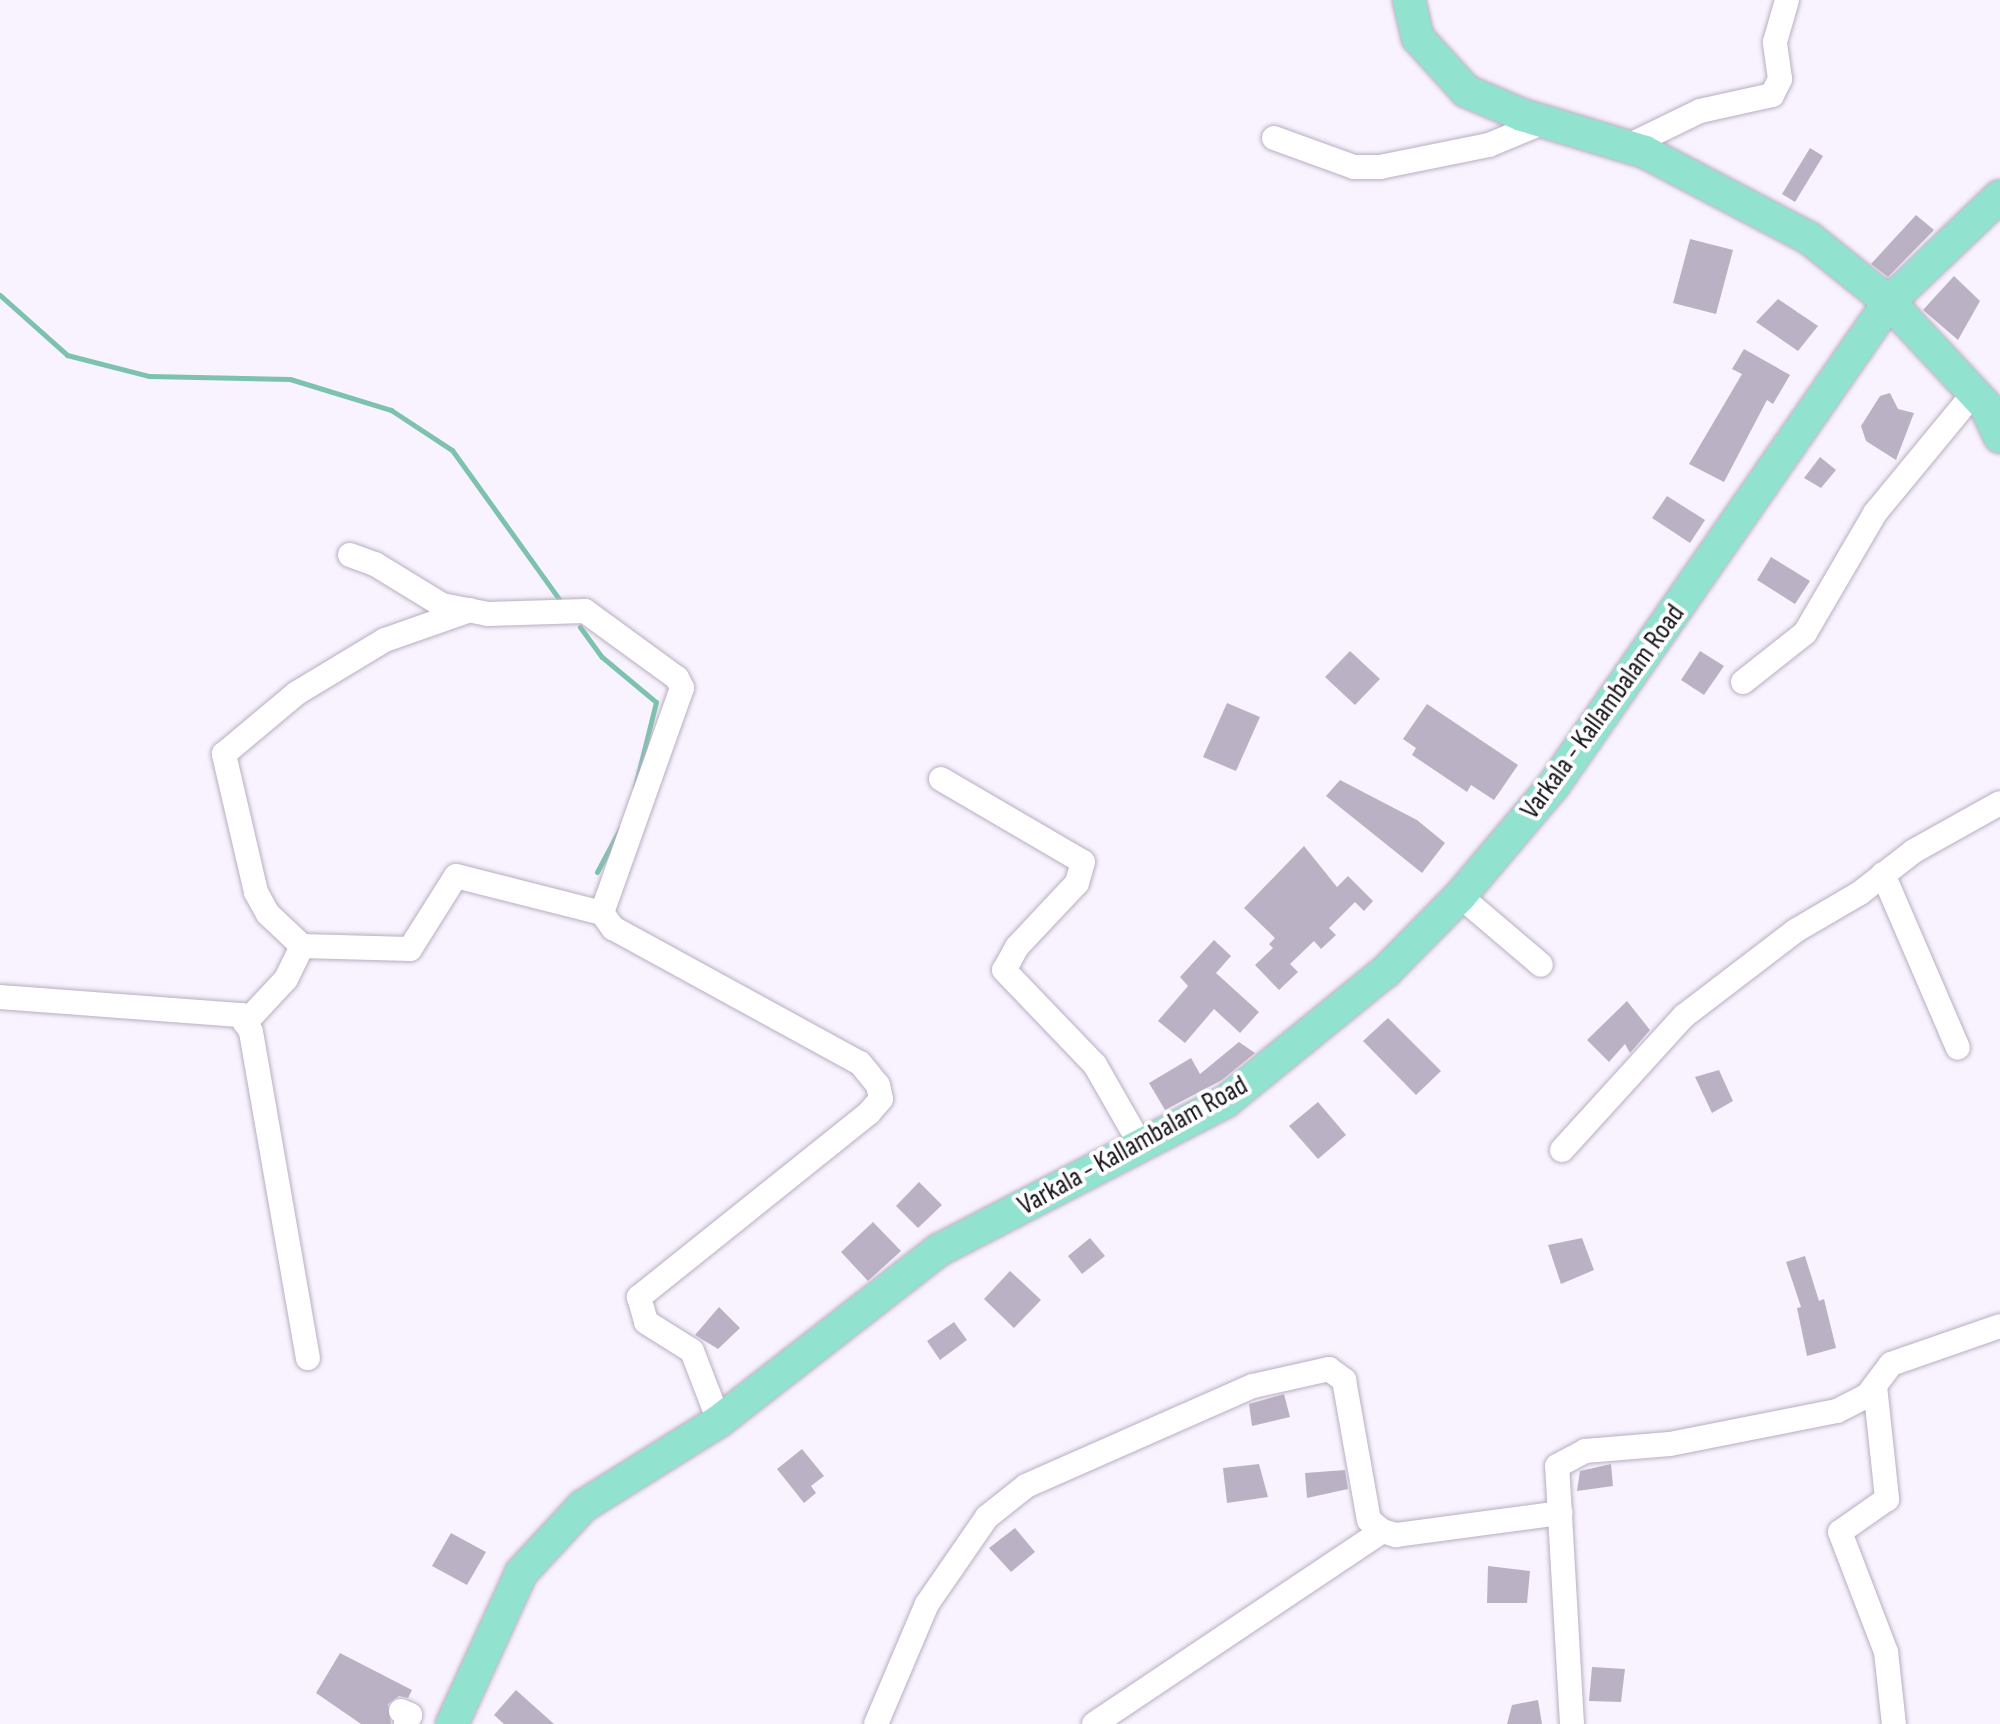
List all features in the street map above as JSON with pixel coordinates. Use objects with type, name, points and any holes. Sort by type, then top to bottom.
[{"type":"main road","points":[[1409,0],[1418,38],[1466,91],[1544,122],[1628,146],[1809,238],[1889,302],[1974,393],[2000,437]]},
{"type":"main road","name":"Varkala - Kallambalam Road","points":[[452,1724],[521,1573],[549,1537],[583,1506],[719,1421],[939,1250],[1226,1101],[1332,1020],[1460,896],[1553,786],[1889,302],[2000,196]]},
{"type":"street","points":[[1628,146],[1700,111],[1772,95],[1780,79],[1775,42],[1787,0]]},
{"type":"street","points":[[1274,138],[1354,167],[1380,167],[1489,145],[1544,122]]},
{"type":"street","points":[[1743,682],[1805,633],[1875,513],[1974,393]]},
{"type":"street","points":[[350,555],[375,564],[442,605],[544,616],[585,611],[677,678],[682,688],[602,913]]},
{"type":"street","points":[[470,610],[385,640],[297,693],[224,754],[256,892],[268,914],[302,946],[410,949],[456,876],[602,913],[613,928],[860,1063],[878,1085],[881,1099],[869,1113],[639,1297],[646,1322],[692,1351],[719,1421]]},
{"type":"street","points":[[941,779],[1083,862],[1077,883],[1017,947],[1004,970],[1095,1065],[1142,1147]]},
{"type":"street","points":[[1562,1150],[1610,1103],[1684,1016],[1795,931],[2000,803]]},
{"type":"street","points":[[1883,874],[1958,1048]]},
{"type":"street","points":[[1460,896],[1541,965]]},
{"type":"street","points":[[245,1023],[286,979],[302,946]]},
{"type":"street","points":[[0,997],[83,1000],[155,1012],[242,1015],[308,1358]]},
{"type":"street","points":[[1572,1724],[1557,1466],[1585,1451],[1670,1444],[1791,1423],[1837,1411],[1867,1396],[1891,1364],[2000,1326]]},
{"type":"street","points":[[876,1724],[927,1604],[987,1517],[1026,1486],[1253,1386],[1329,1369],[1344,1380],[1369,1520],[1382,1531],[1396,1535],[1561,1513]]},
{"type":"street","points":[[1875,1386],[1887,1499],[1840,1532],[1886,1652],[1894,1724]]},
{"type":"street","points":[[1094,1724],[1382,1531]]},
{"type":"building","points":[[1810,148],[1823,156],[1795,202],[1782,194]]},
{"type":"building","points":[[1916,215],[1934,230],[1888,277],[1871,264]]},
{"type":"building","points":[[1690,239],[1733,250],[1716,314],[1673,303]]},
{"type":"building","points":[[1954,276],[1980,301],[1958,340],[1923,310]]},
{"type":"building","points":[[1778,299],[1818,326],[1798,351],[1756,322]]},
{"type":"building","points":[[1744,349],[1790,375],[1773,404],[1767,400],[1724,482],[1689,464],[1742,374],[1732,369]]},
{"type":"building","points":[[1890,393],[1898,409],[1914,413],[1896,460],[1866,441],[1861,426],[1880,396]]},
{"type":"building","points":[[1820,457],[1836,470],[1821,488],[1804,478]]},
{"type":"building","points":[[1667,496],[1705,520],[1690,543],[1652,518]]},
{"type":"building","points":[[1771,557],[1810,581],[1795,604],[1757,580]]},
{"type":"building","points":[[1350,651],[1380,679],[1355,705],[1325,677]]},
{"type":"building","points":[[1700,651],[1724,666],[1704,695],[1681,680]]},
{"type":"building","points":[[1227,703],[1260,717],[1236,771],[1203,757]]},
{"type":"building","points":[[1427,704],[1518,765],[1494,800],[1471,785],[1467,792],[1412,755],[1416,748],[1403,739]]},
{"type":"building","points":[[1340,780],[1417,820],[1445,843],[1422,873],[1326,796]]},
{"type":"building","points":[[1304,846],[1337,887],[1348,876],[1373,901],[1364,911],[1355,902],[1329,928],[1336,935],[1321,949],[1314,941],[1290,964],[1298,972],[1279,990],[1255,965],[1273,948],[1269,944],[1275,938],[1244,908]]},
{"type":"building","points":[[1214,940],[1231,956],[1216,973],[1259,1012],[1240,1033],[1214,1009],[1185,1043],[1158,1021],[1188,986],[1180,977]]},
{"type":"building","points":[[1627,1001],[1650,1030],[1630,1053],[1625,1044],[1609,1062],[1587,1040]]},
{"type":"building","points":[[1388,1018],[1441,1071],[1416,1095],[1363,1041]]},
{"type":"building","points":[[1239,1042],[1255,1053],[1222,1080],[1165,1110],[1149,1083],[1191,1058],[1200,1074]]},
{"type":"building","points":[[1719,1070],[1733,1101],[1712,1113],[1695,1077]]},
{"type":"building","points":[[1318,1102],[1346,1135],[1318,1159],[1289,1126]]},
{"type":"building","points":[[919,1182],[942,1205],[918,1228],[896,1206]]},
{"type":"building","points":[[873,1222],[901,1251],[868,1281],[841,1252]]},
{"type":"building","points":[[1090,1238],[1105,1256],[1082,1274],[1068,1256]]},
{"type":"building","points":[[1582,1238],[1594,1270],[1561,1284],[1548,1245]]},
{"type":"building","points":[[1805,1256],[1819,1301],[1824,1299],[1836,1348],[1807,1356],[1797,1308],[1801,1307],[1786,1262]]},
{"type":"building","points":[[1010,1271],[1041,1300],[1014,1328],[984,1299]]},
{"type":"building","points":[[719,1307],[740,1328],[718,1349],[695,1335]]},
{"type":"building","points":[[954,1322],[967,1340],[940,1360],[927,1341]]},
{"type":"building","points":[[1284,1394],[1290,1417],[1252,1426],[1249,1404]]},
{"type":"building","points":[[802,1449],[824,1476],[811,1486],[816,1493],[804,1503],[777,1469]]},
{"type":"building","points":[[1259,1464],[1268,1497],[1227,1503],[1223,1468]]},
{"type":"building","points":[[1611,1464],[1613,1486],[1577,1491],[1580,1471]]},
{"type":"building","points":[[1345,1470],[1348,1489],[1307,1498],[1305,1473]]},
{"type":"building","points":[[1015,1528],[1035,1552],[1011,1572],[989,1548]]},
{"type":"building","points":[[451,1533],[486,1552],[467,1585],[432,1566]]},
{"type":"building","points":[[1488,1566],[1530,1571],[1527,1603],[1487,1603]]},
{"type":"building","points":[[340,1653],[412,1690],[408,1698],[399,1696],[388,1704],[391,1724],[361,1724],[316,1693]]},
{"type":"building","points":[[1592,1667],[1625,1669],[1621,1702],[1589,1701]]},
{"type":"building","points":[[516,1690],[554,1724],[504,1724],[494,1715]]},
{"type":"building","points":[[1538,1700],[1542,1724],[1507,1724],[1512,1705]]},
{"type":"waterway","points":[[0,295],[67,355],[149,376],[290,379],[391,410],[452,450],[559,599]]},
{"type":"waterway","points":[[580,627],[602,657],[656,702],[635,787]]},
{"type":"waterway","points":[[597,872],[621,827]]}]
